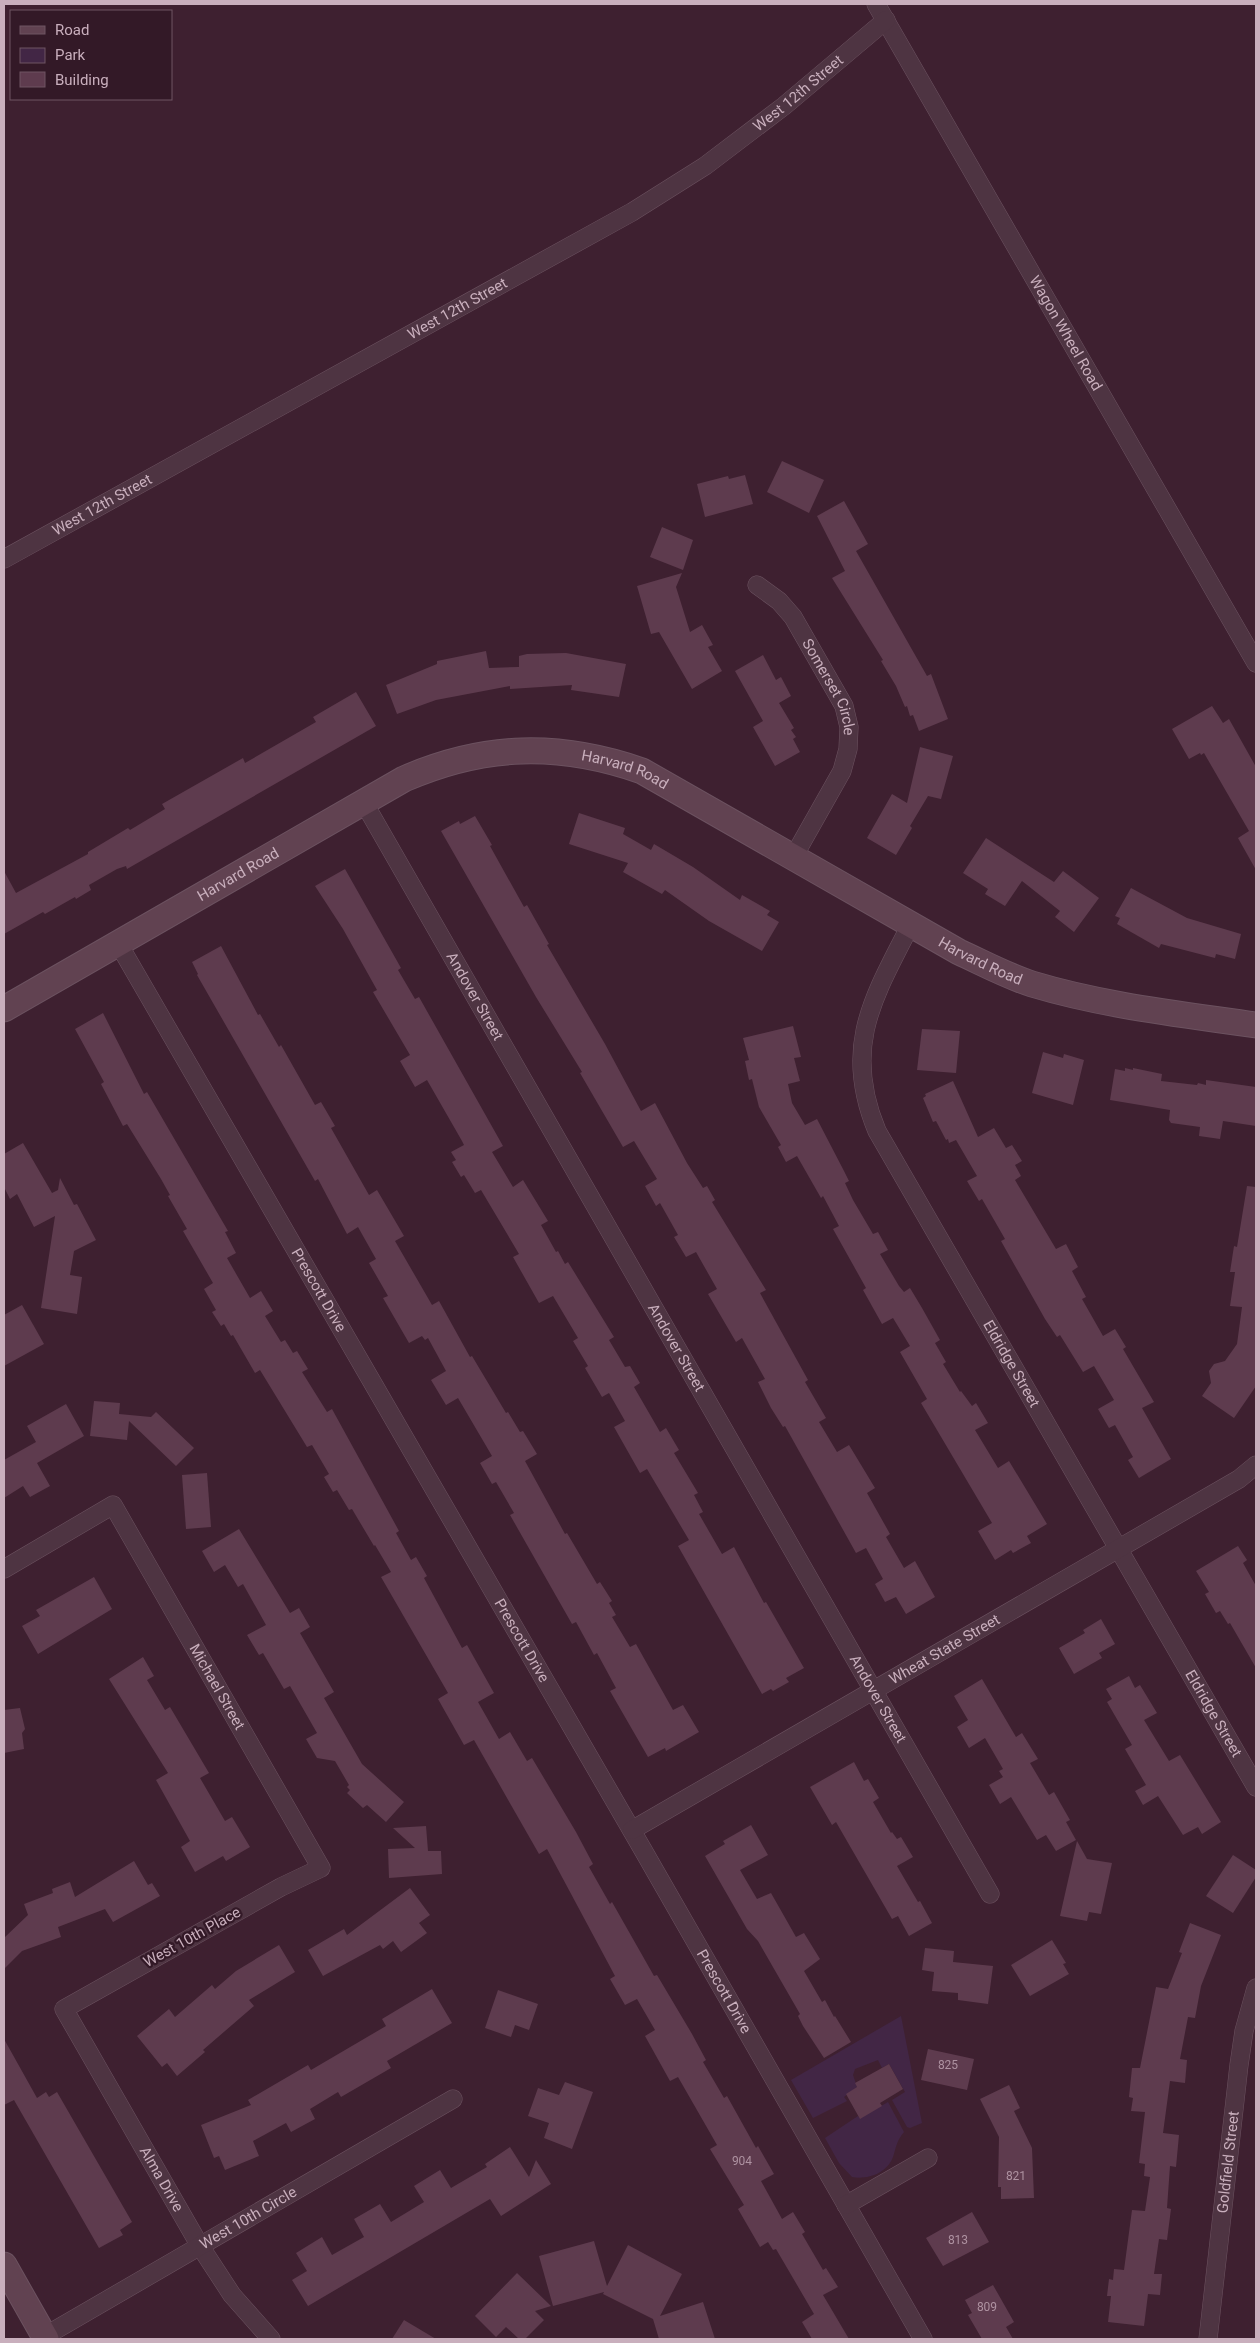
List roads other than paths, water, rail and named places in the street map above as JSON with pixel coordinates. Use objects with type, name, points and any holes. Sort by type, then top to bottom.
[{"type":"street","name":"Wagon Wheel Road","points":[[876,4],[1256,663]]},
{"type":"street","name":"West 12th Street","points":[[4,559],[632,212],[705,166],[784,106],[886,20]]},
{"type":"street","name":"Somerset Circle","points":[[757,585],[779,600],[794,617],[844,706],[849,727],[848,749],[842,771],[794,856]]},
{"type":"street","name":"Harvard Road","points":[[4,1008],[404,779],[454,760],[514,751],[578,753],[610,760],[642,771],[794,856],[959,952],[1032,984],[1112,1003],[1256,1025]]},
{"type":"street","name":"Andover Street","points":[[363,801],[990,1894]]},
{"type":"street","name":"Eldridge Street","points":[[911,924],[875,998],[863,1032],[862,1079],[869,1111],[877,1131],[1256,1787]]},
{"type":"street","name":"Prescott Drive","points":[[118,943],[632,1830],[923,2339]]},
{"type":"street","name":"Wheat State Street","points":[[632,1830],[1239,1479],[1256,1465]]},
{"type":"street","name":"Michael Street","points":[[4,1569],[113,1505],[321,1868]]},
{"type":"street","name":"West 10th Place","points":[[64,2009],[281,1887],[321,1868]]},
{"type":"street","name":"Goldfield Street","points":[[1208,2339],[1238,2065],[1244,2031],[1256,1988]]},
{"type":"street","name":"Alma Drive","points":[[64,2009],[200,2246],[232,2295],[271,2339]]},
{"type":"street","name":"West 10th Circle","points":[[46,2338],[453,2099]]},
{"type":"street","points":[[846,2205],[928,2158]]},
{"type":"street","points":[[4,2265],[46,2338]]}]
